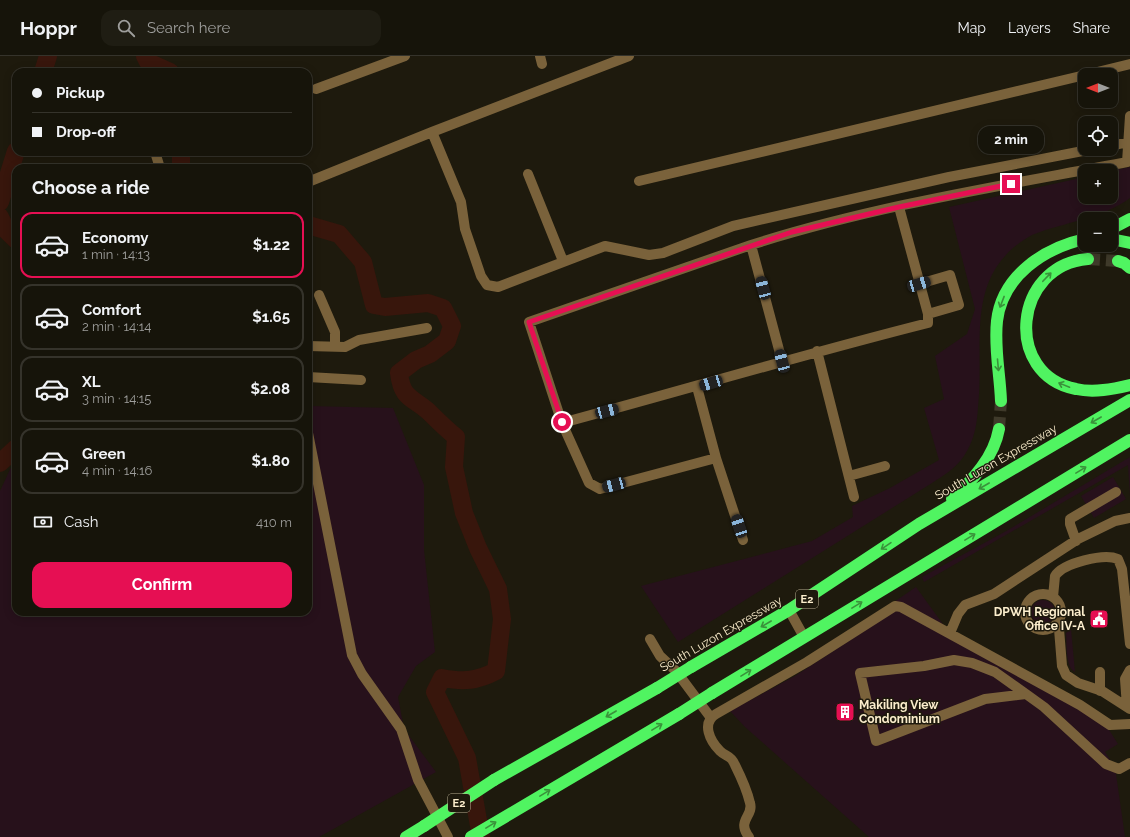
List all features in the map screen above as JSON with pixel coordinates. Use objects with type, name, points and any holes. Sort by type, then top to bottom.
[{"type":"highway","points":[[1118,226],[1130,219]]},
{"type":"highway","points":[[1118,240],[1130,243]]},
{"type":"highway","points":[[1001,401],[996,329],[999,308],[1005,294],[1019,275],[1039,258],[1061,246],[1078,241]]},
{"type":"highway","points":[[1088,259],[1074,261],[1058,268],[1045,278],[1040,285],[1032,299],[1027,322],[1029,349],[1036,362],[1046,374],[1054,381],[1068,388],[1093,390],[1130,384]]},
{"type":"highway","name":"South Luzon Expressway","points":[[406,837],[494,780],[657,688],[789,610],[919,524],[1130,400]]},
{"type":"highway","points":[[919,524],[943,506],[970,481],[991,452],[999,429]]},
{"type":"highway","name":"E2","points":[[471,837],[679,714],[1130,440]]},
{"type":"street","points":[[316,88],[377,61],[405,56]]},
{"type":"street","points":[[312,180],[432,132],[629,56]]},
{"type":"street","points":[[1114,68],[1130,64]]},
{"type":"street","points":[[639,181],[1078,77]]},
{"type":"street","points":[[716,458],[600,489],[589,483],[562,422],[529,322],[792,232],[899,207],[1127,162],[1130,116]]},
{"type":"street","points":[[432,132],[461,202],[465,229],[481,276],[487,285],[498,287],[605,246],[649,255],[663,253],[679,249],[733,226],[949,177],[1078,152]]},
{"type":"street","points":[[1118,144],[1128,142]]},
{"type":"street","points":[[528,174],[563,261]]},
{"type":"street","points":[[562,422],[697,387],[817,351],[928,323],[928,314],[899,207]]},
{"type":"street","points":[[751,245],[782,361]]},
{"type":"street","points":[[919,284],[950,275],[959,305],[928,314]]},
{"type":"street","points":[[319,295],[335,332],[335,347]]},
{"type":"street","points":[[312,346],[345,347],[359,340],[427,328]]},
{"type":"street","points":[[817,351],[854,497]]},
{"type":"street","points":[[312,378],[361,380]]},
{"type":"street","points":[[697,387],[716,458],[743,540]]},
{"type":"street","points":[[312,453],[352,655],[362,674],[401,729],[418,780],[448,837]]},
{"type":"street","points":[[849,476],[885,466]]},
{"type":"street","points":[[1076,541],[1072,534],[1070,518],[1116,492]]},
{"type":"street","points":[[950,633],[958,614],[966,605],[994,594],[1076,541],[1115,521],[1130,518]]},
{"type":"street","points":[[1053,597],[1055,576],[1064,568],[1089,559],[1117,558],[1122,569],[1130,644]]},
{"type":"street","points":[[1044,594],[1053,597],[1060,605],[1061,610],[1056,624],[1048,630],[1038,629],[1029,624],[1025,614],[1027,604],[1034,597],[1044,594]]},
{"type":"street","points":[[749,837],[744,824],[750,810],[750,802],[734,763],[729,756],[720,752],[711,739],[708,726],[711,718],[807,662],[895,606],[901,607],[1080,704],[1110,725],[1130,724]]},
{"type":"street","points":[[789,610],[804,637]]},
{"type":"street","points":[[1056,624],[1059,629],[1064,673],[1078,683],[1100,691],[1128,708]]},
{"type":"street","points":[[650,639],[660,656],[676,671],[711,718]]},
{"type":"street","points":[[1026,694],[986,699],[876,741],[860,673],[924,666],[954,660],[972,663],[995,672],[1026,694],[1044,707],[1106,764],[1120,769],[1130,762]]},
{"type":"street","points":[[1128,708],[1125,679],[1130,670]]},
{"type":"street","points":[[1100,672],[1100,691]]},
{"type":"shaded area","points":[[1130,167],[1130,198],[1105,212],[1078,212],[1078,221],[1032,235],[1010,251],[995,269],[986,290],[981,312],[978,414],[976,426],[973,439],[964,456],[957,464],[932,483],[678,642],[641,586],[812,541],[853,517],[852,506],[890,488],[939,460],[924,408],[944,399],[935,356],[967,334],[975,309],[949,207],[1078,179],[1078,204],[1118,204],[1118,169]]},
{"type":"shaded area","points":[[312,406],[393,408],[424,485],[424,550],[435,652],[416,666],[398,697],[404,729],[436,772],[319,837],[0,837],[0,491],[12,465],[12,616],[312,616]]},
{"type":"shaded area","points":[[1130,457],[1130,496],[1128,465],[924,582],[922,577],[1008,530]]},
{"type":"shaded area","points":[[1113,477],[1126,499],[1094,518],[1081,496]]},
{"type":"shaded area","points":[[916,587],[945,627],[891,604]]},
{"type":"shaded area","points":[[1043,600],[1048,601],[1054,607],[1054,617],[1048,623],[1043,624],[1038,623],[1032,617],[1031,612],[1032,607],[1038,601]]},
{"type":"shaded area","points":[[898,609],[953,637],[1106,725],[1118,744],[1105,752],[1115,767],[1125,837],[869,837],[745,727],[730,711],[795,676]]},
{"type":"shaded area","points":[[1071,629],[1075,672],[1070,665],[1067,654],[1066,633]]},
{"type":"waterway","points":[[44,68],[48,56]]},
{"type":"waterway","points":[[145,56],[148,62],[161,68]]},
{"type":"waterway","points":[[0,202],[14,156]]},
{"type":"waterway","points":[[181,156],[181,164]]},
{"type":"waterway","points":[[0,217],[6,230],[12,236]]},
{"type":"waterway","points":[[312,226],[339,234],[363,262],[374,305],[385,307],[428,303],[443,308],[452,326],[447,341],[430,354],[416,360],[399,373],[400,382],[405,393],[428,411],[456,437],[454,467],[464,513],[478,548],[498,589],[502,619],[496,671],[483,677],[470,680],[442,678],[435,692],[467,758],[481,837]]},
{"type":"waterway","points":[[0,463],[12,452]]},
{"type":"tunnel","points":[[1088,259],[1118,261]]},
{"type":"tunnel","points":[[999,429],[1001,401]]},
{"type":"place","name":"DPWH Regional Office IV-A","points":[[1099,619]]},
{"type":"place","name":"Makiling View Condominium","points":[[845,712]]},
{"type":"route","points":[[562,422],[529,322],[792,232],[899,207],[1011,184]]}]
